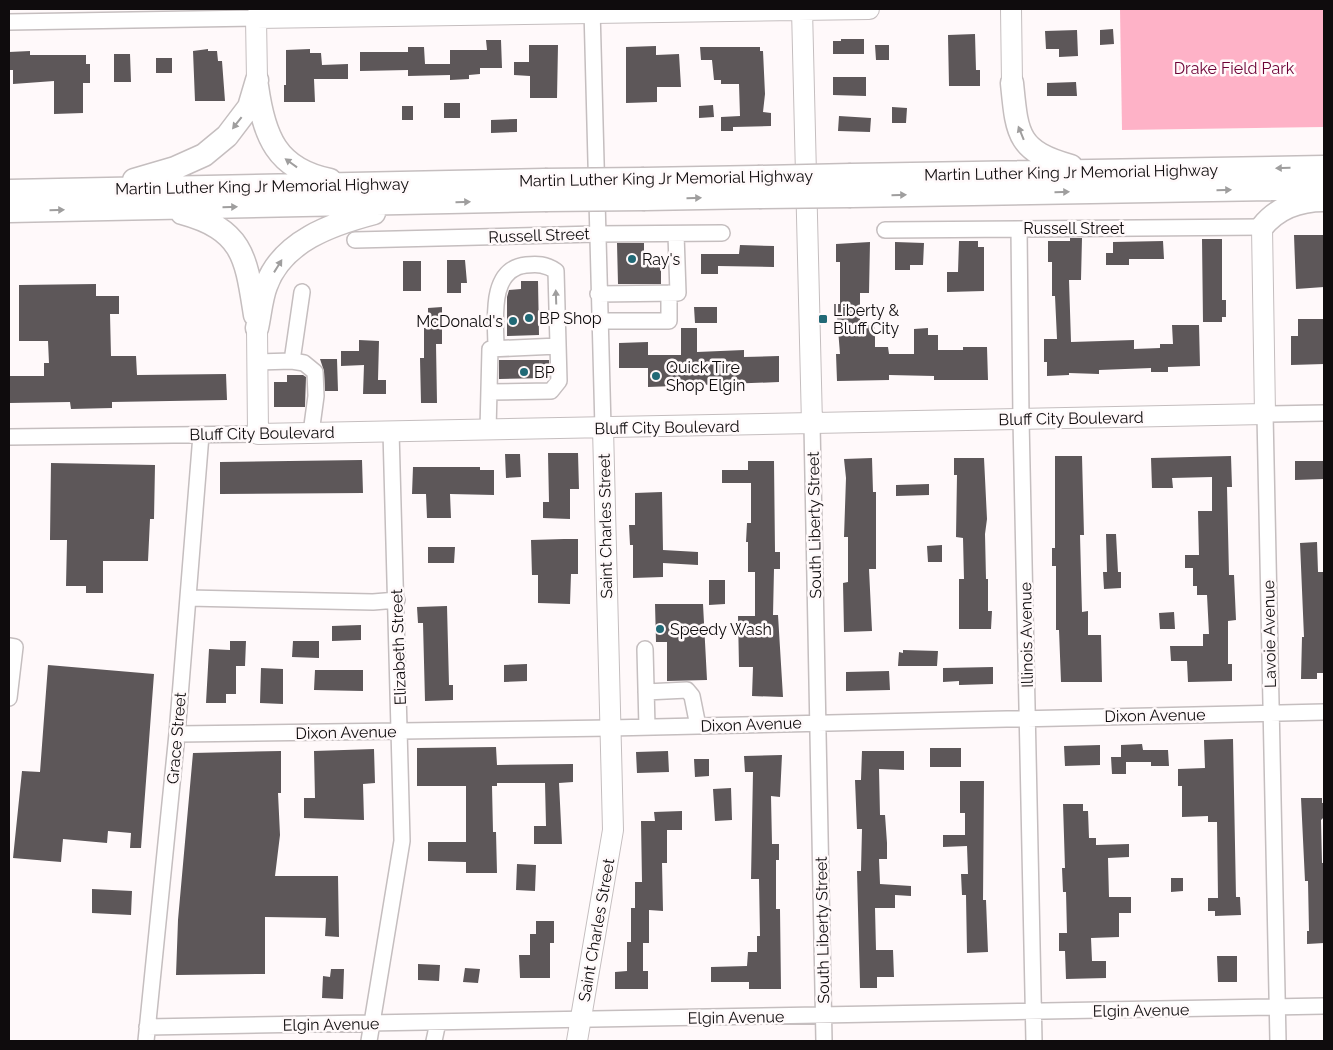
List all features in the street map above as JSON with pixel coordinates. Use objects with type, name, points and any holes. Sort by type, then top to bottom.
[{"type":"highway","points":[[257,80],[266,131],[276,151],[293,166],[319,178],[353,185]]},
{"type":"highway","points":[[85,189],[151,177],[204,155],[227,136],[249,108],[257,80]]},
{"type":"highway","points":[[1012,83],[1016,122],[1026,145],[1046,159],[1091,172]]},
{"type":"highway","name":"Martin Luther King Jr Memorial Highway","points":[[851,185],[1091,172],[1324,167]]},
{"type":"highway","name":"Martin Luther King Jr Memorial Highway","points":[[9,191],[353,185],[545,190],[851,185],[1324,188]]},
{"type":"highway","name":"Martin Luther King Jr Memorial Highway","points":[[9,211],[431,204],[545,190]]},
{"type":"highway","points":[[1262,227],[1277,212],[1290,206],[1303,201],[1324,200]]},
{"type":"highway","points":[[257,328],[266,286],[284,257],[308,238],[340,222],[375,213],[431,204]]},
{"type":"highway","points":[[164,208],[205,219],[228,234],[241,252],[248,275],[257,328]]},
{"type":"main road","name":"South Liberty Street","points":[[802,9],[812,424]]},
{"type":"main road","points":[[257,80],[256,13],[869,9]]},
{"type":"main road","points":[[1011,9],[1012,83]]},
{"type":"main road","name":"Lavoie Avenue","points":[[1262,227],[1265,414]]},
{"type":"main road","points":[[257,328],[258,434]]},
{"type":"main road","name":"Bluff City Boulevard","points":[[258,434],[1265,414]]},
{"type":"main road","name":"Saint Charles Street","points":[[578,1041],[613,830],[603,428]]},
{"type":"street","name":"Saint Charles Street","points":[[592,11],[596,234],[603,428]]},
{"type":"street","points":[[9,22],[256,13]]},
{"type":"street","name":"Russell Street","points":[[885,230],[1262,227]]},
{"type":"street","name":"Illinois Avenue","points":[[1020,229],[1021,419],[1034,1041]]},
{"type":"street","name":"Russell Street","points":[[355,240],[722,233]]},
{"type":"street","points":[[598,294],[678,293],[676,234]]},
{"type":"street","points":[[489,392],[552,391],[559,381],[556,271],[538,264],[520,265],[506,274],[497,290],[496,348]]},
{"type":"street","points":[[292,361],[302,292]]},
{"type":"street","points":[[599,321],[669,321],[669,293]]},
{"type":"street","points":[[488,430],[490,349],[558,346]]},
{"type":"street","points":[[257,362],[292,361],[304,363],[315,372],[316,396],[312,433]]},
{"type":"street","name":"Bluff City Boulevard","points":[[1265,414],[1324,413]]},
{"type":"street","name":"Lavoie Avenue","points":[[1265,414],[1278,1041]]},
{"type":"street","name":"South Liberty Street","points":[[812,424],[824,1041]]},
{"type":"street","name":"Elizabeth Street","points":[[369,1041],[402,841],[391,431]]},
{"type":"street","name":"Bluff City Boulevard","points":[[9,437],[258,434]]},
{"type":"street","name":"Grace Street","points":[[147,1034],[177,734],[201,435]]},
{"type":"street","points":[[188,598],[373,602],[396,600]]},
{"type":"street","points":[[9,646],[15,647],[9,698]]},
{"type":"street","points":[[645,649],[647,727]]},
{"type":"street","points":[[646,692],[687,690],[692,696],[698,726]]},
{"type":"street","name":"Dixon Avenue","points":[[177,734],[610,728],[1324,712]]},
{"type":"street","name":"Elgin Avenue","points":[[147,1034],[372,1023],[1324,1006]]},
{"type":"street","points":[[434,1041],[438,1022]]},
{"type":"green space","name":"Drake Field Park","points":[[1120,9],[1324,9],[1324,127],[1122,130]]},
{"type":"building","points":[[1113,29],[1114,44],[1100,45],[1100,30]]},
{"type":"building","points":[[1077,30],[1078,56],[1059,57],[1059,49],[1046,49],[1045,31]]},
{"type":"building","points":[[975,34],[976,70],[980,70],[980,86],[949,86],[948,35]]},
{"type":"building","points":[[841,39],[864,39],[864,54],[833,54],[833,41],[841,41]]},
{"type":"building","points":[[486,40],[501,40],[502,68],[480,68],[480,74],[469,75],[469,79],[450,80],[450,75],[408,76],[408,70],[360,71],[360,52],[408,52],[408,47],[424,47],[425,64],[450,64],[450,50],[487,50]]},
{"type":"building","points":[[529,45],[558,45],[557,98],[530,98],[530,76],[514,75],[514,62],[529,62]]},
{"type":"building","points":[[875,45],[889,45],[889,60],[876,60]]},
{"type":"building","points":[[656,46],[656,55],[679,54],[681,87],[657,87],[657,102],[626,103],[626,47]]},
{"type":"building","points":[[700,47],[760,47],[760,51],[763,51],[765,94],[763,112],[771,113],[771,126],[733,127],[733,131],[721,131],[721,117],[740,116],[739,84],[721,84],[721,80],[714,80],[712,60],[701,60]]},
{"type":"building","points":[[208,49],[208,51],[217,51],[218,61],[222,61],[225,101],[195,101],[193,51]]},
{"type":"building","points":[[310,49],[310,53],[321,53],[322,65],[348,64],[348,79],[314,79],[315,102],[284,102],[286,50]]},
{"type":"building","points":[[30,51],[30,55],[86,55],[86,64],[90,64],[90,83],[83,83],[83,113],[54,114],[54,81],[13,84],[13,70],[9,70],[9,52]]},
{"type":"building","points":[[114,54],[130,54],[131,82],[114,82]]},
{"type":"building","points":[[156,58],[172,58],[172,73],[156,73]]},
{"type":"building","points":[[833,77],[866,77],[866,96],[833,95]]},
{"type":"building","points":[[1076,82],[1077,96],[1047,96],[1047,83]]},
{"type":"building","points":[[444,103],[460,103],[460,118],[444,118]]},
{"type":"building","points":[[713,105],[714,117],[699,118],[699,106]]},
{"type":"building","points":[[402,106],[413,106],[413,120],[402,120]]},
{"type":"building","points":[[892,107],[907,108],[906,123],[892,123]]},
{"type":"building","points":[[839,116],[871,118],[870,132],[838,131]]},
{"type":"building","points":[[517,119],[517,132],[491,133],[491,120]]},
{"type":"building","points":[[1294,235],[1324,235],[1324,287],[1296,289]]},
{"type":"building","points":[[1070,238],[1082,238],[1081,280],[1069,280],[1071,342],[1134,340],[1134,349],[1160,348],[1160,344],[1173,344],[1172,325],[1199,325],[1200,366],[1168,367],[1168,372],[1151,372],[1151,368],[1099,370],[1099,374],[1069,373],[1069,375],[1047,376],[1047,362],[1044,362],[1044,339],[1057,339],[1055,296],[1052,296],[1052,262],[1048,262],[1048,241],[1070,241]]},
{"type":"building","points":[[1202,239],[1222,239],[1222,300],[1226,300],[1226,317],[1222,317],[1222,322],[1203,322]]},
{"type":"building","points":[[959,241],[978,241],[978,247],[984,247],[984,291],[947,292],[947,272],[958,272]]},
{"type":"building","points":[[1163,241],[1164,259],[1129,259],[1129,265],[1106,265],[1106,253],[1113,253],[1113,242]]},
{"type":"building","points":[[870,242],[869,293],[860,293],[860,325],[875,325],[875,347],[888,347],[889,354],[914,354],[914,329],[928,328],[928,335],[938,335],[938,350],[963,350],[963,347],[987,347],[988,380],[934,380],[934,376],[889,375],[889,380],[837,381],[836,354],[840,354],[836,304],[840,304],[840,262],[836,262],[836,244]]},
{"type":"building","points":[[895,242],[924,243],[923,265],[910,265],[910,270],[895,270]]},
{"type":"building","points":[[617,243],[644,243],[644,263],[661,263],[661,284],[618,284]]},
{"type":"building","points":[[740,245],[774,246],[774,267],[718,266],[718,274],[701,274],[701,254],[739,254]]},
{"type":"building","points":[[447,260],[465,260],[467,283],[461,283],[461,293],[447,293]]},
{"type":"building","points":[[403,261],[421,261],[421,291],[403,291]]},
{"type":"building","points":[[521,281],[538,281],[539,335],[507,336],[507,297],[509,290],[521,289]]},
{"type":"building","points":[[96,284],[96,296],[119,296],[119,314],[110,314],[111,356],[136,356],[137,375],[226,374],[227,400],[112,402],[112,408],[71,409],[70,402],[9,403],[9,376],[44,376],[44,363],[49,363],[48,341],[19,341],[19,285]]},
{"type":"building","points":[[442,307],[442,344],[436,344],[437,403],[421,403],[420,358],[424,358],[424,328],[428,328],[428,308]]},
{"type":"building","points":[[694,307],[717,307],[717,323],[695,323]]},
{"type":"building","points":[[1298,319],[1324,319],[1324,364],[1291,365],[1291,336],[1298,336]]},
{"type":"building","points":[[681,328],[697,328],[697,352],[744,350],[744,357],[779,356],[779,382],[648,387],[648,368],[619,368],[619,343],[648,342],[648,355],[681,355]]},
{"type":"building","points":[[359,340],[379,341],[378,380],[386,380],[386,394],[363,394],[364,365],[341,366],[341,351],[359,351]]},
{"type":"building","points":[[320,359],[337,359],[338,391],[325,391],[324,371]]},
{"type":"building","points":[[499,360],[549,360],[550,378],[499,379]]},
{"type":"building","points":[[287,375],[303,375],[306,377],[305,407],[274,407],[274,382],[287,382]]},
{"type":"building","points":[[548,453],[578,453],[579,489],[570,489],[570,519],[543,518],[543,502],[549,502]]},
{"type":"building","points":[[505,454],[520,454],[521,477],[506,478]]},
{"type":"building","points":[[1055,456],[1082,456],[1084,535],[1080,535],[1082,612],[1088,611],[1088,635],[1101,635],[1102,682],[1061,682],[1059,630],[1056,630],[1056,566],[1052,566],[1052,548],[1055,548]]},
{"type":"building","points":[[1231,456],[1232,487],[1227,487],[1229,575],[1234,575],[1236,620],[1228,621],[1228,664],[1232,664],[1232,681],[1188,682],[1187,661],[1171,661],[1170,646],[1203,646],[1203,634],[1209,634],[1207,595],[1197,595],[1197,586],[1193,586],[1193,568],[1185,568],[1185,555],[1199,555],[1198,511],[1212,511],[1212,477],[1172,478],[1173,488],[1152,488],[1151,458]]},
{"type":"building","points":[[872,458],[873,492],[876,492],[876,569],[869,569],[872,631],[844,632],[843,583],[848,582],[848,537],[844,537],[846,478],[844,459]]},
{"type":"building","points":[[954,458],[984,458],[987,519],[985,534],[986,579],[988,579],[988,611],[992,611],[991,629],[959,629],[959,579],[964,579],[963,538],[956,537],[957,475],[954,475]]},
{"type":"building","points":[[362,460],[363,493],[220,494],[220,462]]},
{"type":"building","points":[[748,461],[774,461],[775,552],[780,552],[780,569],[774,569],[773,615],[778,615],[783,697],[752,696],[753,667],[739,667],[738,616],[755,616],[755,572],[748,572],[748,542],[746,542],[747,523],[751,523],[751,483],[722,483],[722,470],[748,470]]},
{"type":"building","points":[[1295,461],[1324,461],[1324,479],[1295,480]]},
{"type":"building","points":[[51,463],[155,465],[154,519],[150,519],[148,561],[103,561],[103,593],[86,593],[86,586],[66,586],[67,540],[50,540]]},
{"type":"building","points":[[413,467],[480,467],[480,470],[494,470],[494,495],[450,494],[451,518],[427,518],[426,494],[412,494]]},
{"type":"building","points":[[929,484],[929,495],[896,496],[896,485]]},
{"type":"building","points":[[662,492],[663,550],[698,552],[698,565],[663,563],[663,577],[633,578],[633,545],[630,545],[629,525],[635,525],[635,493]]},
{"type":"building","points":[[1106,534],[1116,534],[1118,572],[1121,572],[1121,588],[1104,589],[1103,572],[1107,572]]},
{"type":"building","points":[[578,539],[578,574],[571,574],[570,604],[538,603],[538,575],[532,575],[531,540]]},
{"type":"building","points":[[1317,542],[1318,572],[1324,572],[1324,673],[1317,673],[1317,679],[1301,679],[1302,637],[1304,637],[1300,543]]},
{"type":"building","points":[[942,545],[942,562],[928,562],[927,546]]},
{"type":"building","points":[[428,547],[455,547],[454,563],[428,563]]},
{"type":"building","points":[[709,580],[725,580],[725,604],[709,605]]},
{"type":"building","points":[[655,604],[703,604],[707,680],[667,681],[667,642],[656,642]]},
{"type":"building","points":[[447,606],[449,685],[453,685],[453,700],[425,701],[423,623],[418,623],[417,607]]},
{"type":"building","points":[[1174,612],[1175,629],[1160,629],[1159,613]]},
{"type":"building","points":[[361,625],[361,640],[332,641],[332,626]]},
{"type":"building","points":[[230,641],[246,641],[245,666],[236,666],[236,694],[226,694],[226,703],[206,703],[209,649],[230,650]]},
{"type":"building","points":[[293,641],[319,641],[319,658],[292,657]]},
{"type":"building","points":[[903,650],[938,651],[937,666],[898,666],[899,652],[903,653]]},
{"type":"building","points":[[527,664],[527,681],[504,682],[504,665]]},
{"type":"building","points":[[48,665],[154,674],[141,848],[130,848],[131,833],[108,831],[107,843],[63,839],[61,862],[13,858],[22,771],[40,772]]},
{"type":"building","points":[[993,667],[993,684],[959,685],[959,681],[943,682],[943,668]]},
{"type":"building","points":[[261,668],[283,669],[283,704],[260,703]]},
{"type":"building","points":[[315,670],[363,670],[363,691],[314,690]]},
{"type":"building","points":[[889,671],[890,690],[846,691],[846,672]]},
{"type":"building","points":[[1233,739],[1236,897],[1240,897],[1241,915],[1215,916],[1215,911],[1208,911],[1208,898],[1218,898],[1217,822],[1208,822],[1208,816],[1182,817],[1182,786],[1178,786],[1178,769],[1205,768],[1204,740]]},
{"type":"building","points":[[1142,744],[1143,750],[1168,750],[1169,766],[1151,766],[1151,762],[1126,762],[1126,774],[1112,774],[1111,757],[1121,757],[1121,745]]},
{"type":"building","points":[[1100,745],[1100,765],[1065,766],[1064,746]]},
{"type":"building","points":[[496,747],[497,765],[573,764],[573,782],[559,783],[562,844],[534,844],[534,826],[546,826],[545,783],[497,783],[497,786],[492,786],[493,832],[496,832],[497,873],[466,873],[466,862],[428,861],[428,842],[466,842],[466,786],[417,786],[417,748]]},
{"type":"building","points":[[930,748],[961,748],[961,767],[930,767]]},
{"type":"building","points":[[374,749],[375,783],[363,784],[364,820],[304,818],[304,798],[315,798],[314,751]]},
{"type":"building","points":[[281,751],[281,793],[278,793],[280,835],[275,876],[338,876],[339,937],[325,936],[326,918],[265,917],[265,974],[176,975],[178,920],[193,753]]},
{"type":"building","points":[[668,751],[669,772],[637,773],[636,752]]},
{"type":"building","points":[[862,751],[904,751],[904,770],[879,769],[880,815],[885,815],[887,843],[887,859],[879,859],[880,884],[911,886],[911,896],[895,895],[895,908],[875,908],[876,950],[893,950],[894,977],[877,977],[877,988],[860,988],[857,871],[861,871],[862,829],[857,829],[855,780],[861,780]]},
{"type":"building","points":[[782,755],[780,797],[771,796],[772,844],[779,844],[779,860],[776,860],[776,909],[780,909],[781,989],[749,989],[749,982],[711,982],[711,967],[747,966],[748,952],[757,952],[757,936],[760,936],[759,879],[751,879],[753,772],[745,772],[744,756]]},
{"type":"building","points":[[694,759],[709,759],[709,776],[695,777]]},
{"type":"building","points":[[960,781],[984,781],[983,900],[986,900],[988,952],[967,953],[966,895],[962,895],[961,874],[968,874],[967,846],[943,847],[943,835],[965,835],[965,813],[960,813]]},
{"type":"building","points":[[731,788],[732,820],[715,821],[713,789]]},
{"type":"building","points":[[1301,798],[1322,798],[1322,803],[1324,803],[1324,817],[1321,820],[1322,863],[1324,863],[1324,943],[1307,944],[1307,931],[1309,931],[1308,881],[1305,881]]},
{"type":"building","points":[[1063,804],[1083,804],[1083,811],[1088,811],[1089,838],[1096,838],[1096,845],[1129,844],[1129,857],[1108,858],[1109,897],[1131,897],[1131,913],[1119,913],[1119,937],[1091,938],[1092,961],[1106,961],[1106,978],[1066,979],[1065,951],[1059,951],[1059,933],[1067,933],[1066,892],[1063,892],[1062,868],[1065,868]]},
{"type":"building","points":[[682,811],[682,830],[667,830],[667,863],[662,863],[663,911],[649,910],[649,943],[643,943],[643,971],[648,971],[648,989],[615,989],[615,972],[627,971],[627,942],[631,942],[631,908],[635,908],[635,882],[642,882],[641,821],[655,821],[654,812]]},
{"type":"building","points":[[517,864],[536,865],[535,891],[516,890]]},
{"type":"building","points":[[1171,878],[1183,878],[1183,891],[1171,892]]},
{"type":"building","points":[[92,889],[132,891],[131,915],[92,913]]},
{"type":"building","points":[[536,921],[554,921],[554,943],[550,943],[550,978],[520,978],[519,955],[530,955],[530,934],[536,934]]},
{"type":"building","points":[[1217,956],[1237,956],[1237,982],[1218,982]]},
{"type":"building","points":[[418,964],[440,965],[439,981],[418,980]]},
{"type":"building","points":[[465,968],[480,969],[478,983],[463,982]]},
{"type":"building","points":[[331,969],[344,969],[343,999],[322,998],[323,976],[330,977]]},
{"type":"place","name":"Ray's","points":[[632,259]]},
{"type":"place","name":"BP Shop","points":[[529,318]]},
{"type":"place","name":"Liberty & Bluff City","points":[[823,319]]},
{"type":"place","name":"McDonald's","points":[[513,321]]},
{"type":"place","name":"BP","points":[[524,372]]},
{"type":"place","name":"Quick Tire Shop Elgin","points":[[656,376]]},
{"type":"place","name":"Speedy Wash","points":[[660,629]]}]
